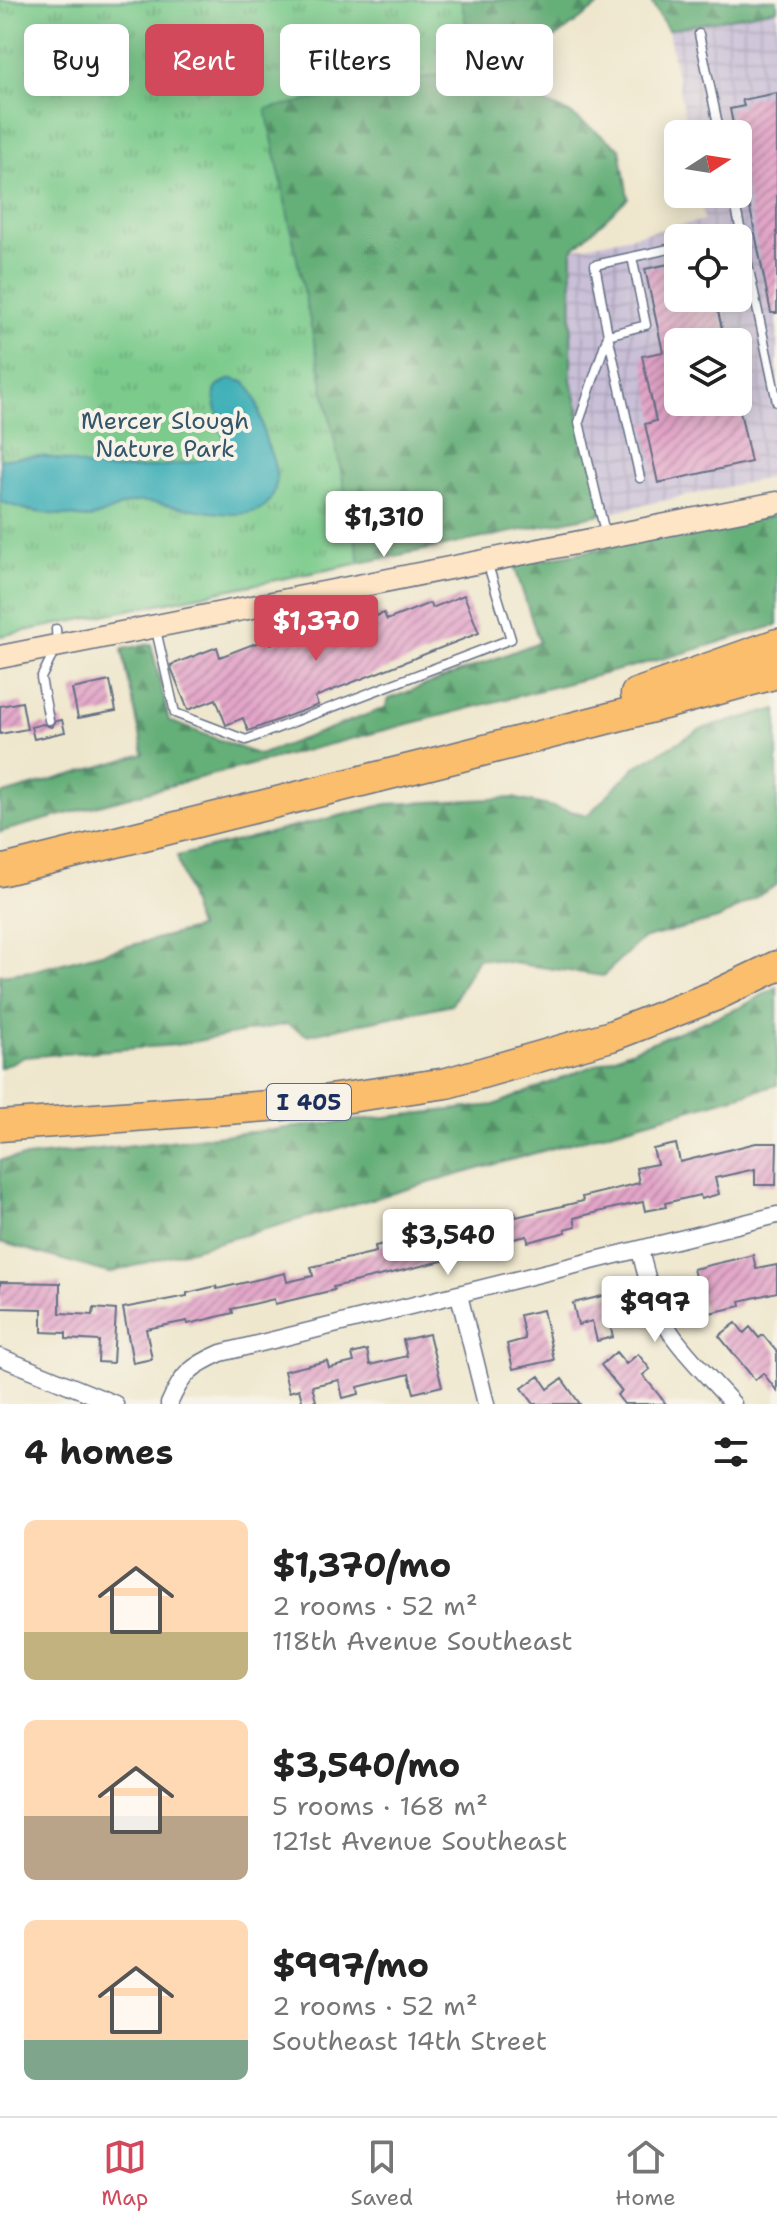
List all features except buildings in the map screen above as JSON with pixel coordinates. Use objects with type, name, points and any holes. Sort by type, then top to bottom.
[{"type":"highway","points":[[450,759],[777,644]]},
{"type":"highway","points":[[0,871],[450,759],[777,673]]},
{"type":"highway","name":"I 405","points":[[0,1126],[292,1104],[447,1083],[611,1036],[714,996],[777,966]]},
{"type":"street","points":[[0,657],[56,638],[155,627],[777,503]]},
{"type":"street","points":[[169,1404],[178,1382],[191,1368],[221,1353],[777,1215]]},
{"type":"street","points":[[640,1250],[649,1287],[671,1333],[733,1404]]},
{"type":"street","points":[[459,1295],[486,1404]]},
{"type":"street","points":[[0,1357],[115,1404]]},
{"type":"lane","points":[[699,34],[717,120]]},
{"type":"lane","points":[[736,208],[777,402]]},
{"type":"lane","points":[[640,478],[595,265],[664,250]]},
{"type":"lane","points":[[608,335],[646,325],[632,257]]},
{"type":"lane","points":[[606,537],[579,422],[608,335]]},
{"type":"lane","points":[[155,627],[175,713],[246,740],[511,639],[487,562]]},
{"type":"lane","points":[[49,720],[41,678],[56,638]]},
{"type":"shaded area","points":[[777,9],[777,476],[606,513],[571,380],[572,249],[664,229],[664,312],[752,312],[752,224],[686,224],[704,220],[702,208],[752,208],[752,120],[685,120],[668,30]]},
{"type":"green space","points":[[0,0],[606,0],[553,40],[553,24],[436,24],[436,96],[531,96],[569,113],[620,148],[628,198],[572,250],[571,380],[606,513],[307,574],[271,546],[48,96],[129,96],[129,24],[24,24],[24,48]]},
{"type":"green space","name":"Mercer Slough Nature Park","points":[[0,0],[461,0],[466,24],[436,24],[436,76],[420,79],[420,24],[280,24],[280,96],[332,96],[266,109],[360,563],[0,636]]},
{"type":"green space","points":[[650,0],[777,0],[777,9],[668,30]]},
{"type":"green space","points":[[777,515],[777,625],[677,655],[0,832],[0,795],[144,754],[122,649],[151,644],[169,721],[259,755],[385,708],[389,699],[539,642],[514,565]]},
{"type":"green space","points":[[777,709],[777,885],[718,919],[642,939],[603,976],[478,958],[452,1004],[307,1035],[287,1024],[176,1045],[24,1057],[0,1068],[0,975],[32,971],[198,928],[177,856],[387,804],[513,798],[588,815],[635,767],[701,729]]},
{"type":"green space","points":[[777,987],[777,1085],[109,1273],[0,1242],[0,1160],[494,1105],[741,1007]]},
{"type":"water","points":[[232,379],[244,382],[254,395],[275,466],[273,494],[259,510],[227,514],[135,502],[87,518],[35,512],[0,501],[0,459],[45,456],[113,469],[166,466],[215,455],[224,443],[215,403],[216,389]]}]
